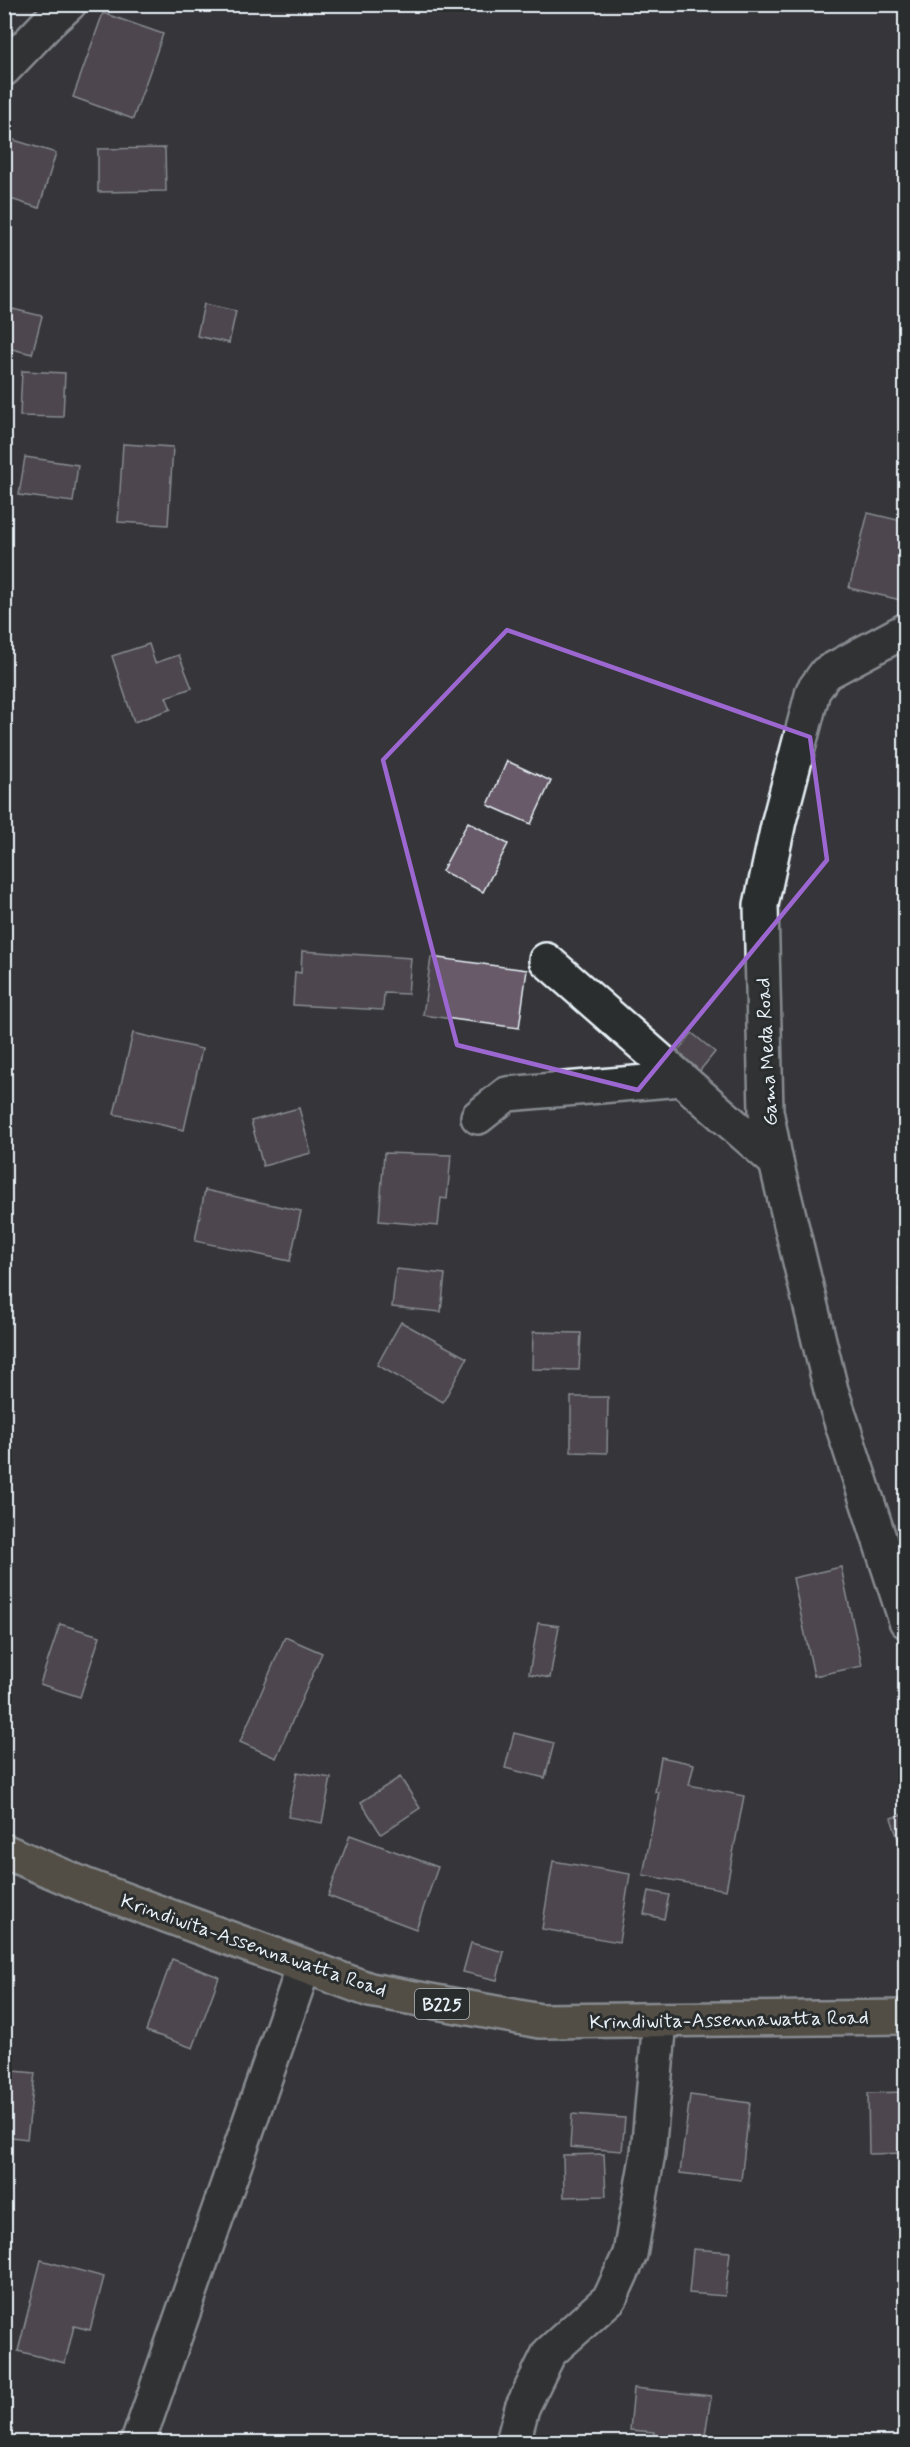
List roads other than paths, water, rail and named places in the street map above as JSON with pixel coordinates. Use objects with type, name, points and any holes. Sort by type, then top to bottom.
[{"type":"main road","name":"Krindiwita-Assennawatta Road","points":[[4,1851],[84,1885],[370,1990],[540,2021],[906,2017]]},
{"type":"street","points":[[4,69],[69,4]]},
{"type":"street","name":"Gama Meda Road","points":[[906,630],[826,673],[813,691],[779,821],[761,905],[766,1111],[776,1162],[831,1390],[906,1621]]},
{"type":"street","points":[[546,960],[776,1162]]},
{"type":"street","points":[[478,1117],[507,1094],[681,1078]]},
{"type":"street","points":[[138,2442],[304,1966]]},
{"type":"street","points":[[513,2442],[522,2408],[549,2353],[610,2298],[630,2254],[648,2153],[660,2020]]}]
